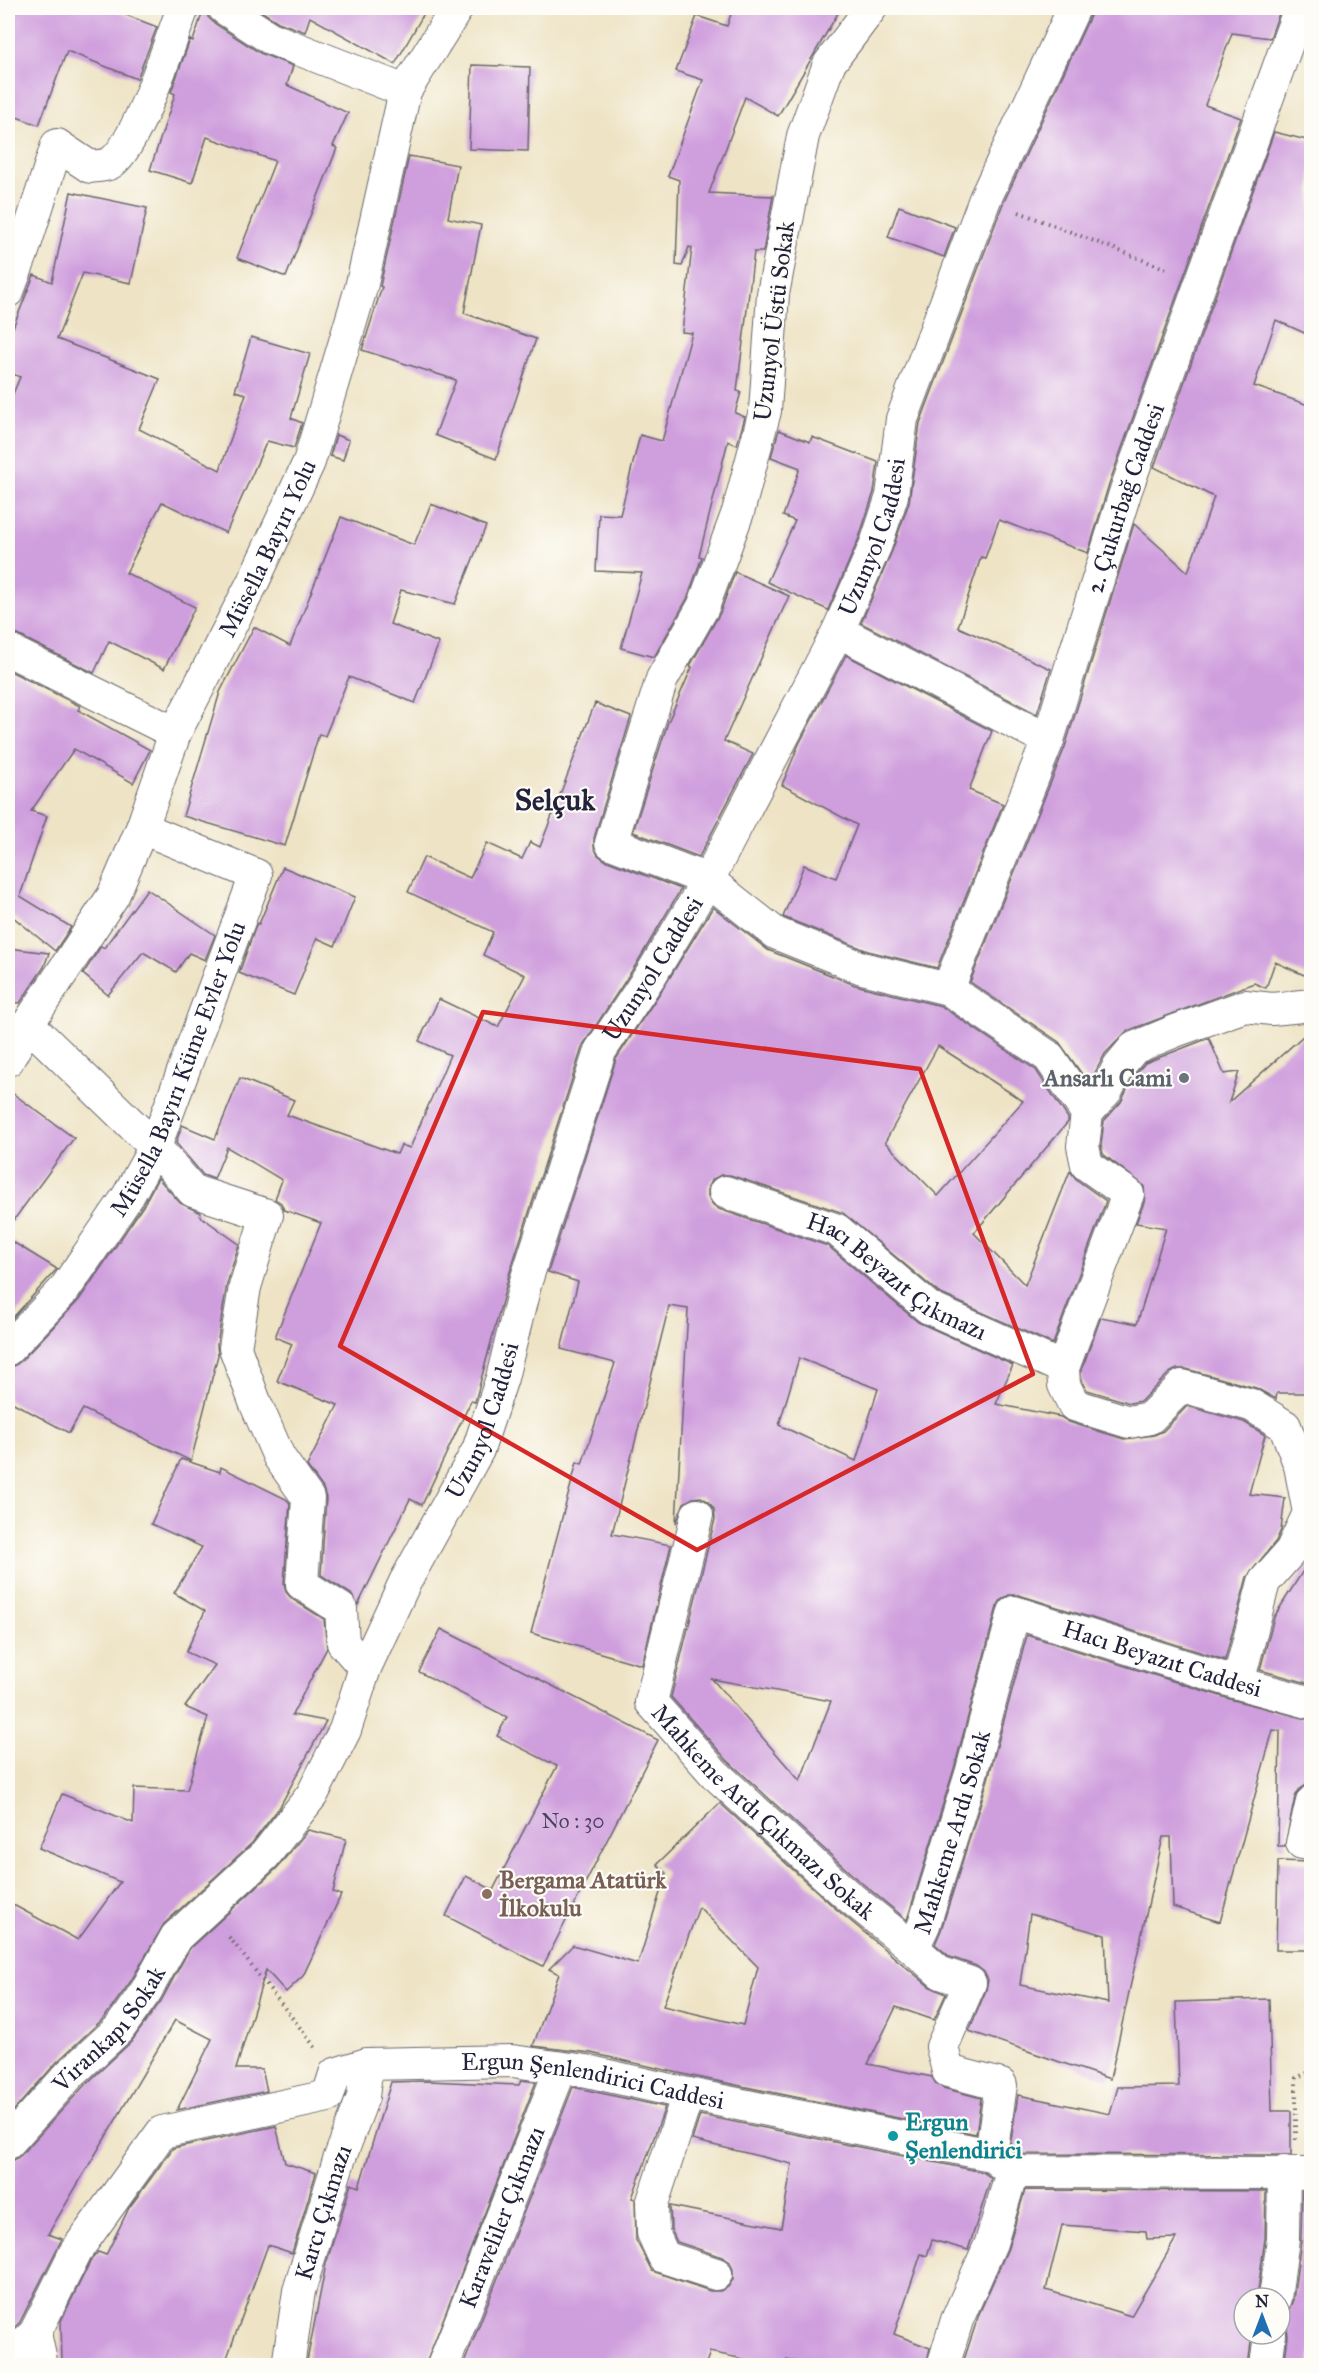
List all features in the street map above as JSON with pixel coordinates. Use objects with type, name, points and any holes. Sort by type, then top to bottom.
[{"type":"street","points":[[8,291],[57,145],[90,167],[111,164],[126,149],[183,8]]},
{"type":"street","points":[[224,8],[270,39],[405,91]]},
{"type":"street","name":"Müsella Bayırı Yolu","points":[[8,1060],[28,1024],[113,896],[142,828],[175,733],[254,580],[309,462],[361,288],[405,91],[457,8]]},
{"type":"street","name":"Uzunyol Üstü Sokak","points":[[708,880],[611,843],[662,679],[703,607],[738,512],[765,411],[773,294],[803,136],[829,64],[871,8]]},
{"type":"street","name":"Uzunyol Caddesi","points":[[205,1910],[265,1855],[312,1795],[345,1730],[365,1668],[405,1582],[478,1450],[502,1378],[526,1281],[600,1051],[652,973],[708,880],[838,631],[876,544],[892,496],[902,419],[985,199],[1074,8]]},
{"type":"street","name":"2. Çukurbağ Caddesi","points":[[948,989],[1048,740],[1126,489],[1300,8]]},
{"type":"street","points":[[838,631],[1048,740]]},
{"type":"street","points":[[8,650],[175,733]]},
{"type":"street","name":"Müsella Bayırı Küme Evler Yolu","points":[[8,1349],[64,1290],[128,1196],[155,1147],[256,875],[142,828]]},
{"type":"street","points":[[708,880],[775,933],[862,968],[948,989],[1049,1057],[1087,1113]]},
{"type":"street","points":[[1238,1683],[1264,1582],[1291,1551],[1309,1513],[1300,1466],[1285,1426],[1251,1405],[1182,1386],[1150,1418],[1129,1422],[1074,1405],[1064,1385],[1063,1368],[1128,1194],[1087,1165],[1083,1146],[1087,1113],[1107,1090],[1119,1065],[1134,1048],[1245,1006],[1272,1010],[1311,1005]]},
{"type":"street","points":[[28,1024],[155,1147],[193,1191],[267,1215],[245,1287],[235,1348],[279,1457],[308,1498],[302,1584],[341,1609],[343,1643],[365,1668]]},
{"type":"street","name":"Hacı Beyazıt Çıkmazı","points":[[725,1192],[837,1230],[929,1308],[1063,1368]]},
{"type":"street","name":"Mahkeme Ardı Çıkmazı Sokak","points":[[696,1515],[651,1702],[714,1773],[846,1894],[913,1948]]},
{"type":"street","name":"Hacı Beyazıt Caddesi","points":[[1014,1612],[1238,1683],[1311,1703]]},
{"type":"street","name":"Mahkeme Ardı Sokak","points":[[1001,2163],[1001,2085],[948,2071],[942,2047],[970,1983],[941,1973],[913,1948],[924,1925],[971,1774],[1014,1612]]},
{"type":"street","points":[[1302,1843],[1311,1802]]},
{"type":"street","name":"Virankapı Sokak","points":[[8,2143],[70,2074],[119,2029],[146,1991],[176,1937],[205,1910]]},
{"type":"street","name":"Ergun Şenlendirici Caddesi","points":[[335,2074],[367,2064],[512,2061],[587,2071],[1001,2163],[1297,2172]]},
{"type":"street","name":"Karcı Çıkmazı","points":[[288,2366],[299,2291],[339,2160],[363,2097],[367,2064]]},
{"type":"street","name":"Karaveliler Çıkmazı","points":[[443,2366],[561,2068]]},
{"type":"street","points":[[8,2359],[34,2334],[76,2251],[162,2132],[328,2096],[335,2074]]},
{"type":"street","points":[[688,2094],[652,2204],[653,2233],[664,2257],[716,2274]]},
{"type":"street","points":[[943,2366],[957,2320],[991,2243],[1001,2163]]},
{"type":"street","points":[[1277,2286],[1283,2239],[1297,2172]]},
{"type":"street","points":[[34,2334],[42,2366]]},
{"type":"street","points":[[1266,2366],[1268,2346]]},
{"type":"path","points":[[985,199],[1201,283]]},
{"type":"path","points":[[205,1910],[272,1989],[335,2074]]},
{"type":"path","points":[[1297,2172],[1296,2078],[1311,2071]]},
{"type":"highlighted area","points":[[483,1012],[920,1069],[1033,1374],[697,1550],[340,1346]]},
{"type":"building","points":[[8,8],[108,8],[157,27],[137,79],[67,51],[39,125],[8,114]]},
{"type":"building","points":[[204,8],[214,23],[260,53],[293,66],[287,85],[348,113],[333,146],[337,148],[286,277],[237,258],[275,161],[207,137],[192,183],[150,170],[175,94],[171,92],[190,40],[193,41]]},
{"type":"building","points":[[256,8],[427,8],[395,64],[310,17],[305,32],[278,22]]},
{"type":"building","points":[[733,8],[841,8],[778,116],[745,97],[709,193],[773,196],[763,252],[754,252],[737,391],[741,392],[735,413],[745,417],[737,445],[728,441],[699,556],[702,557],[687,599],[654,657],[621,648],[642,573],[596,571],[599,514],[620,515],[640,435],[662,441],[692,333],[682,332],[692,248],[689,247],[682,266],[676,265],[679,180],[668,176],[703,80],[676,71],[697,16],[727,26]]},
{"type":"building","points":[[1092,8],[1281,8],[1270,38],[1232,33],[1205,105],[1241,118],[1109,484],[1088,553],[999,520],[985,558],[981,557],[958,627],[1051,669],[1037,714],[861,623],[892,551],[909,502],[920,423],[1002,206]]},
{"type":"building","points":[[472,65],[530,67],[528,151],[469,149]]},
{"type":"building","points":[[1274,132],[1311,141],[1311,336],[1276,320],[1254,386],[1311,406],[1311,978],[1275,962],[1266,988],[1254,983],[1127,1031],[1105,1054],[1089,1084],[1059,1042],[970,982],[1065,747],[1134,524],[1188,572],[1214,497],[1154,467]]},
{"type":"building","points":[[409,156],[458,165],[448,218],[481,225],[464,313],[536,339],[496,459],[435,435],[456,380],[362,350],[382,287],[380,286]]},
{"type":"building","points":[[71,192],[147,208],[131,283],[83,273],[57,339],[160,379],[139,429],[220,470],[246,394],[235,391],[251,337],[310,354],[291,418],[302,423],[294,448],[267,441],[226,533],[162,502],[126,573],[195,607],[164,669],[109,641],[94,673],[8,632],[8,406],[20,377],[8,372],[8,340],[34,275],[52,282]]},
{"type":"building","points":[[899,206],[955,227],[944,257],[888,237]]},
{"type":"building","points":[[779,430],[810,442],[812,437],[878,462],[874,492],[859,538],[828,610],[767,582],[795,521],[783,516],[800,468],[771,457]]},
{"type":"building","points":[[336,435],[349,440],[343,460],[330,456]]},
{"type":"building","points":[[431,504],[486,526],[455,604],[401,590],[390,624],[439,643],[415,703],[349,677],[325,736],[319,734],[285,846],[183,816],[220,692],[254,627],[290,646],[341,517],[414,545]]},
{"type":"building","points":[[735,572],[789,596],[724,741],[753,754],[699,857],[633,832],[668,722],[692,667],[690,666],[720,613]]},
{"type":"building","points":[[846,655],[992,731],[969,790],[1003,804],[937,968],[868,951],[783,917],[804,865],[836,878],[857,825],[782,785],[799,744]]},
{"type":"building","points":[[8,670],[80,706],[78,710],[150,750],[133,783],[74,749],[31,811],[47,816],[20,896],[71,927],[55,951],[13,917],[8,916]]},
{"type":"building","points":[[595,703],[631,717],[594,838],[594,847],[598,855],[605,860],[681,889],[637,963],[583,1045],[509,1275],[475,1402],[471,1401],[422,1505],[410,1499],[358,1605],[351,1594],[321,1575],[326,1498],[323,1488],[307,1466],[338,1405],[277,1381],[292,1344],[275,1337],[321,1223],[284,1210],[281,1203],[275,1199],[282,1180],[227,1147],[214,1179],[203,1175],[176,1143],[182,1125],[215,1139],[240,1078],[294,1100],[287,1115],[397,1154],[401,1145],[410,1148],[450,1055],[419,1041],[439,999],[498,1027],[525,975],[483,955],[493,932],[408,892],[424,857],[470,878],[487,843],[522,859],[530,842],[540,847]]},
{"type":"building","points":[[283,867],[355,897],[335,946],[317,938],[294,995],[239,973],[257,923],[259,924]]},
{"type":"building","points":[[147,889],[215,935],[205,960],[189,953],[176,972],[143,952],[108,995],[83,974],[101,946],[104,948]]},
{"type":"building","points":[[713,907],[768,950],[855,985],[941,1006],[1036,1070],[1068,1118],[1068,1122],[974,1233],[1025,1285],[1070,1171],[1077,1180],[1106,1201],[1053,1344],[939,1293],[843,1213],[730,1175],[721,1175],[713,1179],[708,1186],[708,1196],[712,1204],[719,1209],[828,1246],[918,1322],[1013,1365],[996,1404],[1061,1417],[1069,1422],[1124,1439],[1154,1435],[1163,1431],[1187,1406],[1244,1422],[1265,1435],[1249,1494],[1285,1498],[1281,1530],[1276,1541],[1247,1577],[1225,1660],[1019,1595],[1009,1595],[1001,1600],[997,1607],[954,1769],[907,1920],[858,1880],[727,1760],[671,1697],[715,1519],[714,1509],[701,1497],[684,1503],[676,1523],[688,1309],[669,1306],[612,1534],[671,1545],[642,1665],[531,1633],[577,1462],[582,1464],[615,1363],[561,1349],[578,1282],[548,1272],[616,1059]],"holes":[[[938,1046],[1023,1101],[938,1196],[885,1142]],[[799,1358],[878,1389],[856,1461],[779,1425]],[[712,1679],[831,1701],[800,1781]]]},
{"type":"building","points":[[8,948],[49,953],[44,967],[20,1003],[8,1002]]},
{"type":"building","points":[[1311,1029],[1311,1393],[1277,1393],[1276,1399],[1256,1388],[1186,1369],[1177,1369],[1169,1373],[1141,1401],[1130,1403],[1087,1390],[1081,1371],[1101,1317],[1137,1324],[1166,1228],[1136,1223],[1145,1200],[1144,1186],[1103,1154],[1101,1145],[1104,1121],[1121,1102],[1134,1076],[1145,1063],[1209,1038],[1224,1074],[1239,1072],[1229,1102]]},
{"type":"building","points":[[8,1090],[74,1138],[8,1228]]},
{"type":"building","points":[[158,1178],[180,1203],[201,1213],[200,1216],[239,1244],[227,1284],[217,1345],[218,1355],[191,1461],[83,1409],[69,1433],[8,1400],[8,1366],[14,1366],[21,1361],[79,1300],[143,1206]]},
{"type":"building","points":[[8,1239],[57,1269],[8,1323]]},
{"type":"building","points":[[181,1459],[220,1472],[221,1467],[290,1503],[284,1583],[286,1592],[292,1599],[324,1619],[327,1648],[292,1715],[326,1721],[279,1808],[252,1843],[164,1924],[131,1981],[105,2017],[57,2062],[8,2117],[8,1902],[78,1940],[120,1882],[39,1848],[62,1794],[133,1823],[134,1788],[187,1790],[208,1717],[185,1707],[215,1665],[186,1652],[205,1611],[174,1593],[202,1547],[151,1524]]},
{"type":"building","points":[[1311,1558],[1311,1684],[1260,1670],[1274,1617]]},
{"type":"building","name":"Bergama Atatürk İlkokulu","points":[[441,1629],[658,1740],[543,1966],[446,1916],[466,1876],[493,1890],[557,1766],[497,1736],[507,1717],[419,1672]]},
{"type":"building","points":[[1027,1635],[1233,1700],[1311,1720],[1311,1776],[1308,1775],[1306,1785],[1295,1797],[1285,1846],[1278,1846],[1280,1731],[1273,1730],[1220,1922],[1173,1907],[1171,1837],[1163,1837],[1110,2079],[969,2031],[988,1980],[984,1972],[976,1966],[950,1957],[935,1944],[988,1779]],"holes":[[[1030,1914],[1105,1935],[1108,2003],[1020,1985]]]},
{"type":"building","points":[[720,1803],[835,1908],[929,1986],[946,1994],[934,2020],[896,2007],[868,2064],[932,2077],[936,2084],[943,2088],[981,2098],[976,2134],[591,2053],[533,2046],[559,1974],[549,1969],[573,1945],[638,1964],[666,1873],[657,1864]],"holes":[[[699,1907],[758,1967],[743,2025],[663,2006]]]},
{"type":"building","points":[[308,1830],[346,1839],[333,1892],[341,1895],[303,1976],[286,1992],[266,1970],[236,2069],[262,2069],[267,2091],[177,2110],[212,2039],[175,2020],[48,2234],[62,2239],[20,2322],[8,2334],[8,2161],[21,2155],[83,2087],[131,2042],[161,2001],[190,1948],[277,1868]]},
{"type":"building","points":[[1278,1861],[1311,1862],[1311,1950],[1276,1950]]},
{"type":"building","points":[[1269,1999],[1272,2111],[1291,2111],[1291,2155],[1018,2154],[1010,2147],[1018,2095],[1110,2114],[1118,2087],[1179,2086],[1176,2002]]},
{"type":"building","points":[[521,2080],[536,2082],[425,2366],[306,2366],[326,2264],[351,2184],[359,2187],[391,2082],[428,2081],[519,2085]]},
{"type":"building","points":[[573,2087],[665,2107],[632,2198],[635,2199],[636,2240],[652,2271],[710,2291],[720,2291],[728,2287],[733,2279],[730,2262],[722,2257],[677,2242],[671,2229],[670,2206],[781,2228],[792,2164],[692,2140],[700,2115],[983,2172],[991,2178],[968,2250],[932,2240],[927,2256],[921,2254],[894,2334],[930,2348],[926,2366],[832,2366],[787,2359],[786,2366],[778,2366],[710,2352],[705,2366],[463,2366]]},
{"type":"building","points":[[276,2126],[285,2163],[316,2173],[292,2253],[268,2245],[224,2366],[62,2366],[61,2321],[91,2260],[98,2252],[106,2255],[129,2208],[173,2148]]},
{"type":"building","points":[[1025,2190],[1266,2191],[1265,2238],[1259,2286],[1232,2286],[1232,2346],[1250,2346],[1248,2366],[962,2366],[979,2314],[1008,2248]],"holes":[[[1062,2225],[1146,2231],[1147,2239],[1176,2238],[1131,2316],[1046,2290]]]},
{"type":"building","points":[[1302,2191],[1311,2191],[1311,2366],[1284,2366],[1287,2346],[1292,2346],[1292,2302],[1301,2241]]},
{"type":"place","name":"Ansarlı Cami","points":[[1184,1078]]},
{"type":"place","name":"Bergama Atatürk İlkokulu","points":[[487,1894]]},
{"type":"place","name":"Ergun Şenlendirici","points":[[893,2136]]},
{"type":"district","name":"Selçuk","points":[[555,800]]}]
